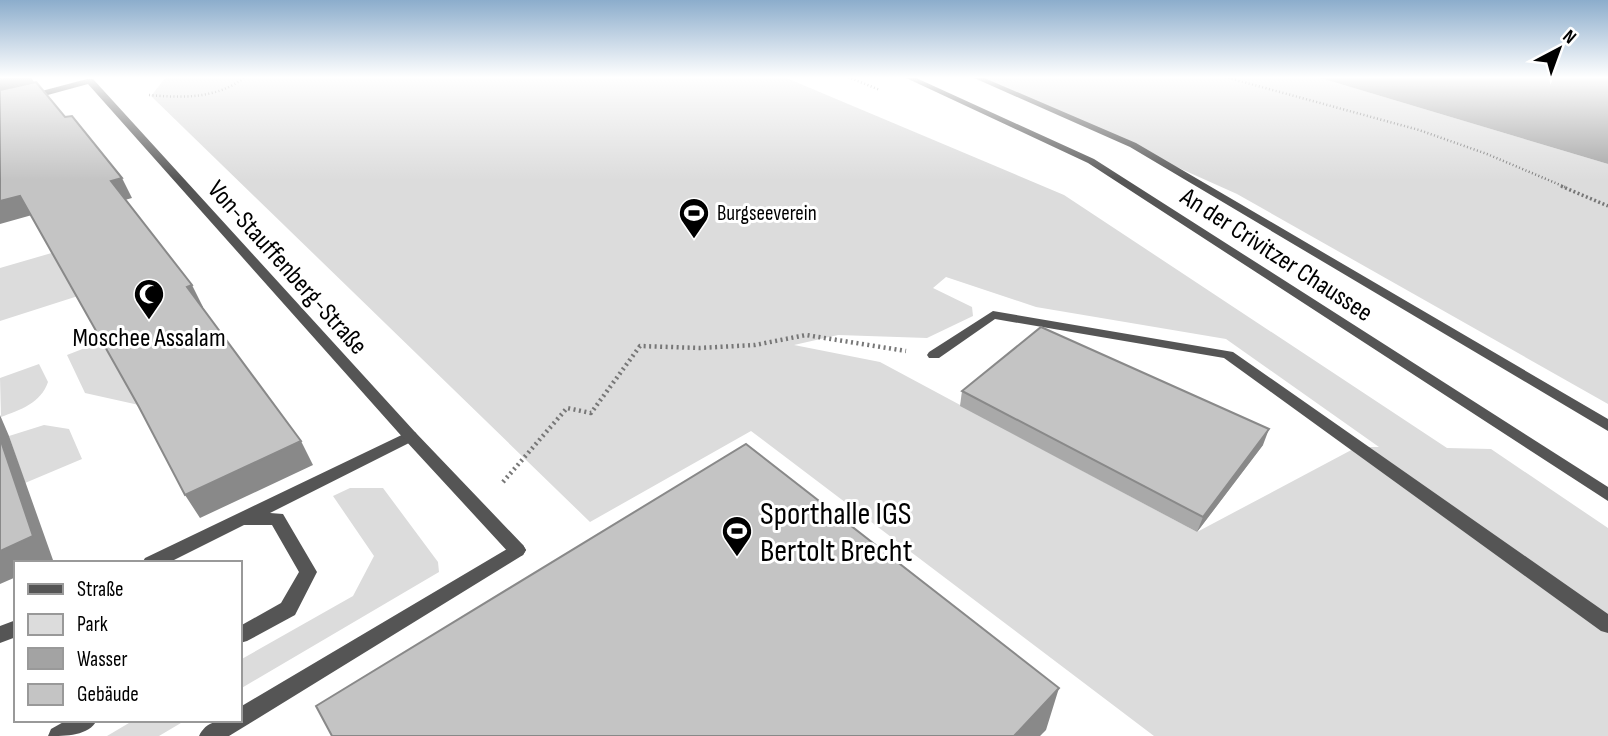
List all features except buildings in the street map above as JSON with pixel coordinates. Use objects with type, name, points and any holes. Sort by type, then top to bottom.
[{"type":"street","name":"Von-Stauffenberg-Straße","points":[[117,111],[410,436],[517,550],[242,717]]},
{"type":"street","name":"An der Crivitzer Chaussee","points":[[985,111],[1091,160],[1608,495]]},
{"type":"street","name":"An der Crivitzer Chaussee","points":[[1056,111],[1133,145],[1608,426]]},
{"type":"street","points":[[934,355],[993,315],[1228,355],[1608,625]]},
{"type":"street","points":[[155,561],[410,436]]},
{"type":"street","points":[[242,519],[277,519],[308,572],[288,609],[242,634]]},
{"type":"street","points":[[59,736],[84,722]]},
{"type":"street","points":[[210,736],[233,722]]},
{"type":"path","points":[[1352,111],[1419,130],[1487,154],[1608,206]]},
{"type":"path","points":[[524,458],[566,408],[591,413],[640,346],[699,348],[755,345],[806,335],[934,355]]},
{"type":"green space","points":[[167,111],[866,111],[1064,195],[1447,448],[1491,449],[1608,528],[1608,736],[1154,736],[751,431],[590,522]],"holes":[[[946,277],[1036,307],[1226,339],[1379,447],[1357,447],[1197,532],[880,362],[794,345],[838,335],[927,338],[973,316],[972,307],[933,288]]]},
{"type":"green space","points":[[1053,111],[1432,111],[1608,164],[1608,404],[1237,194]]},
{"type":"green space","points":[[141,227],[78,296],[0,321],[0,268]]},
{"type":"green space","points":[[103,341],[139,405],[85,393],[67,355]]},
{"type":"green space","points":[[39,364],[48,382],[45,389],[29,405],[1,417],[0,378]]},
{"type":"green space","points":[[44,425],[69,429],[82,459],[25,483],[9,436]]},
{"type":"green space","points":[[350,488],[383,488],[438,562],[439,572],[242,688],[242,659],[353,596],[374,556],[333,496]]},
{"type":"green space","points":[[131,722],[183,722],[159,736],[107,736]]},
{"type":"water","points":[[1432,111],[1608,111],[1608,164]]},
{"type":"place","name":"Burgseeverein","points":[[694,240]]},
{"type":"place","name":"Moschee Assalam","points":[[149,321]]},
{"type":"place","name":"Sporthalle IGS Bertolt Brecht","points":[[737,558]]}]
